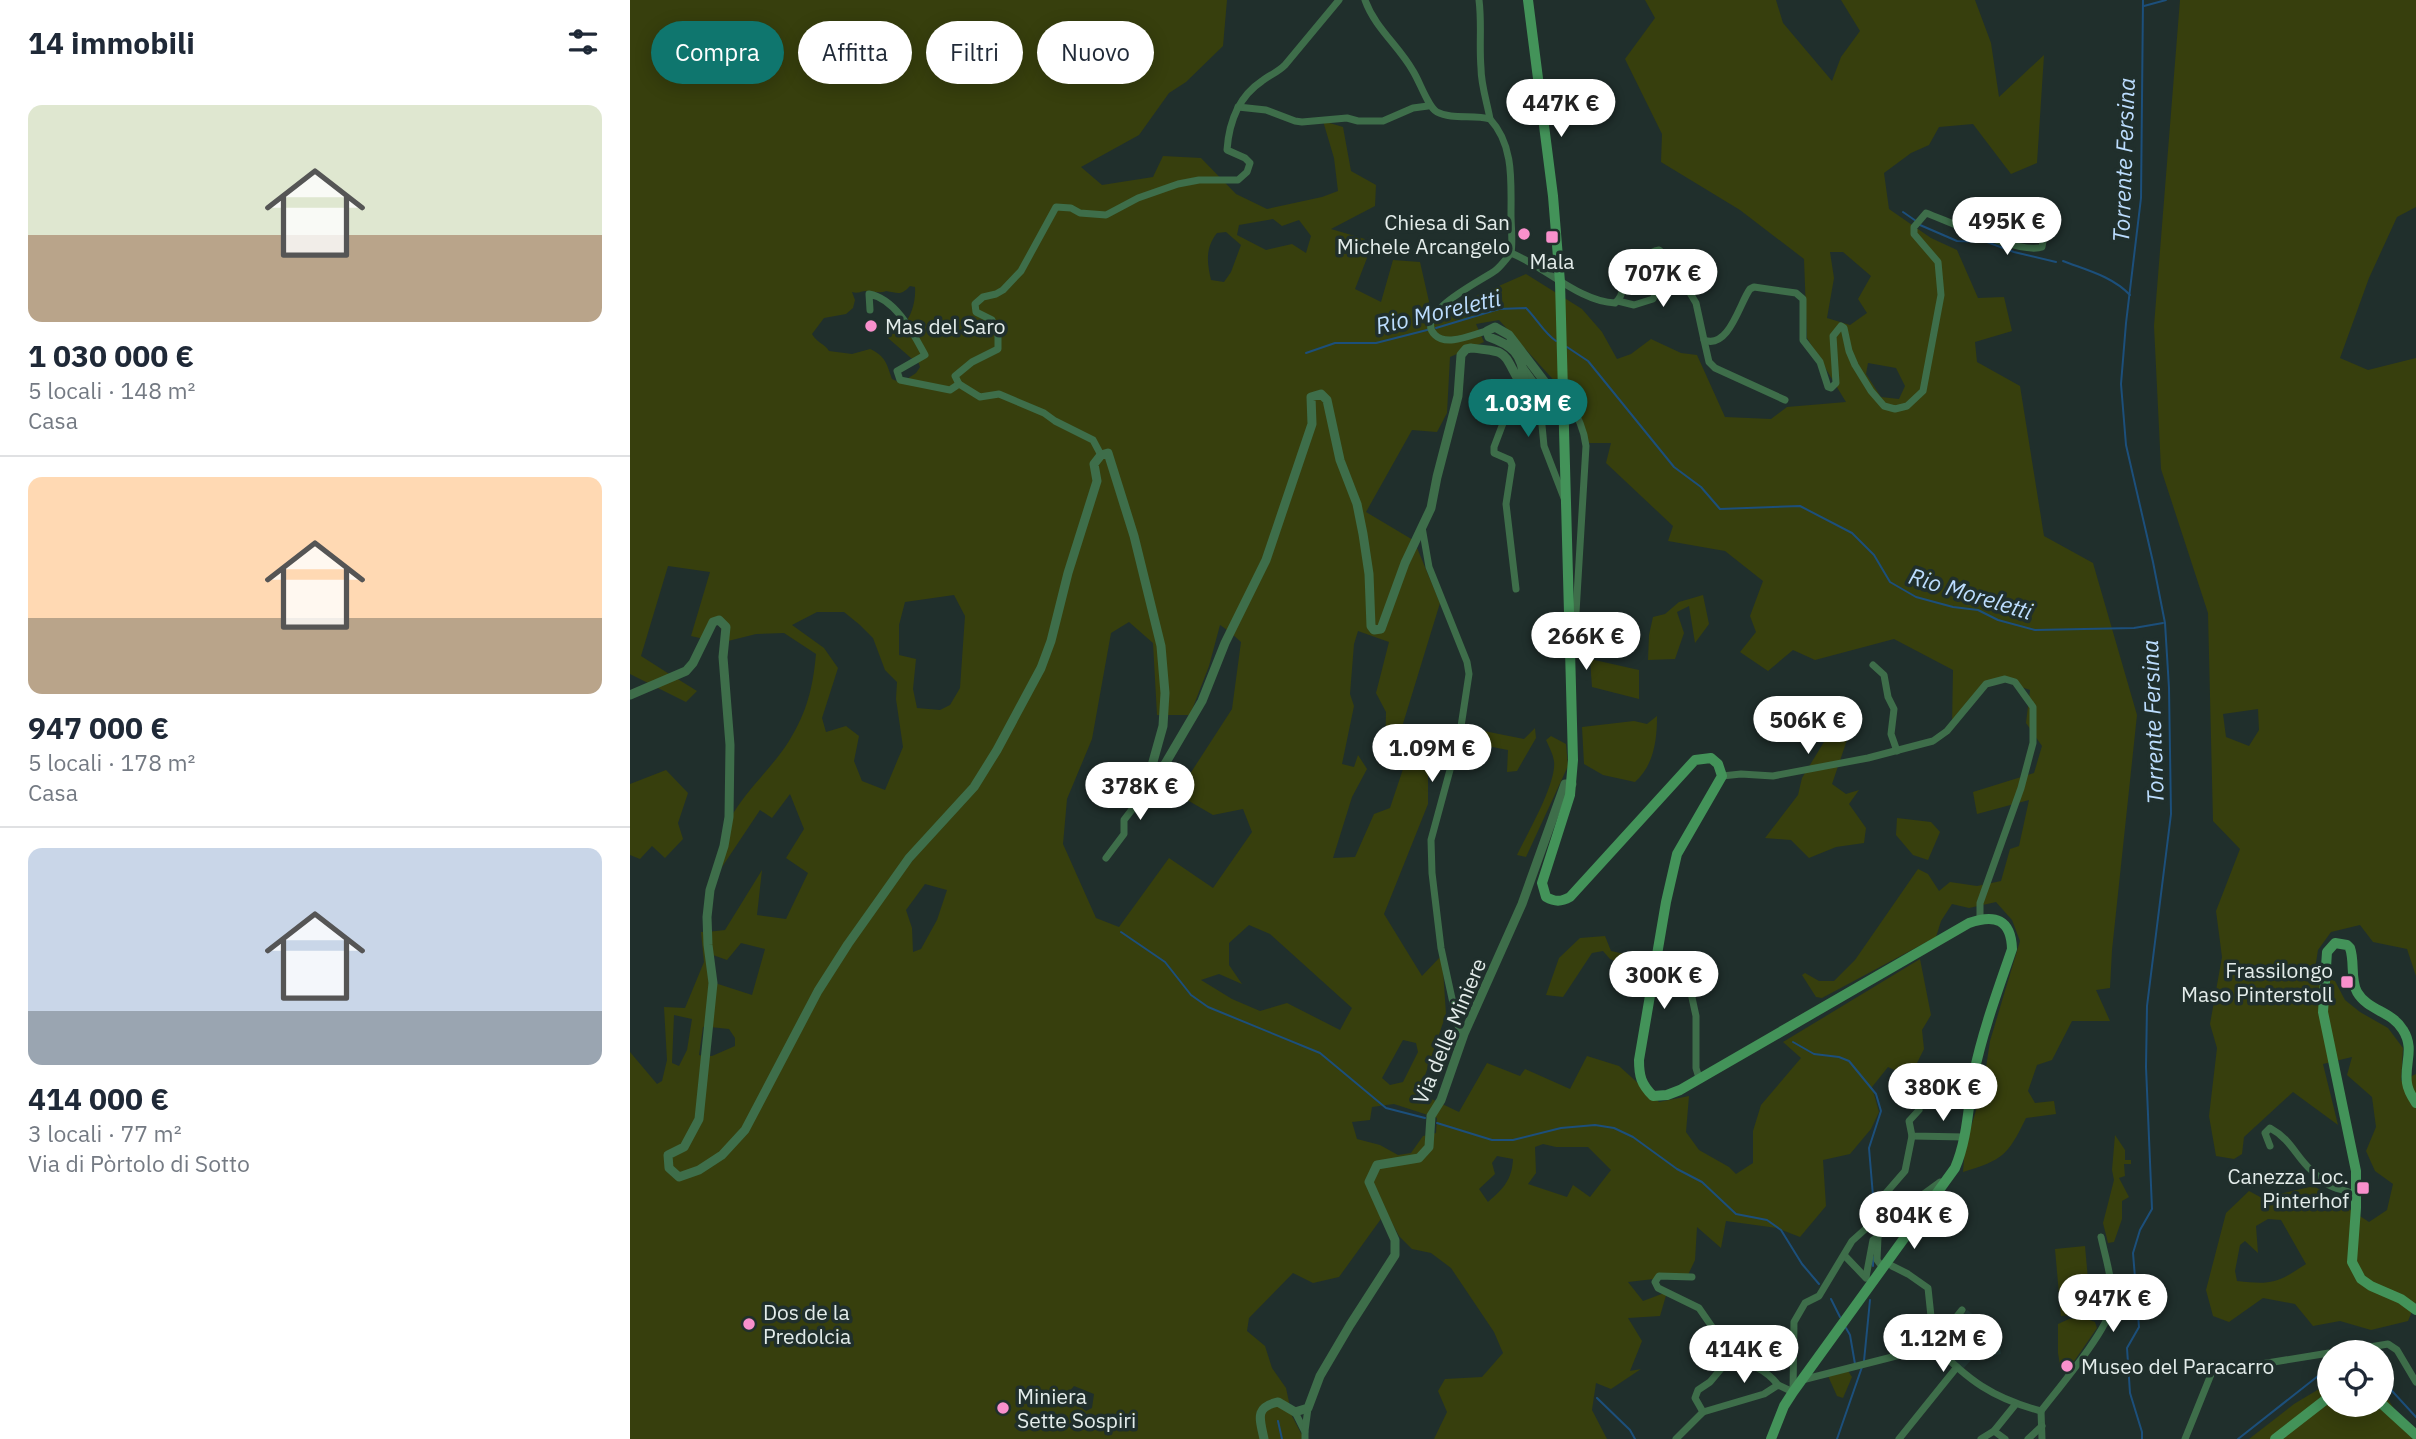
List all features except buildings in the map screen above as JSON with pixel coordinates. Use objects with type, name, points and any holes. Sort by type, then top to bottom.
[{"type":"main road","points":[[1528,0],[1553,196],[1560,282],[1572,783],[1542,883],[1546,897],[1562,901],[1570,897],[1695,760],[1711,758],[1718,764],[1721,776],[1677,854],[1666,902],[1639,1060],[1639,1078],[1653,1096],[1667,1095],[1969,923],[1994,918],[2005,924],[2011,935],[2011,949],[1982,1037],[1970,1092],[1965,1136],[1955,1167],[1801,1380],[1784,1406],[1771,1439]]},
{"type":"main road","points":[[2416,1103],[2407,1087],[2406,1076],[2411,1053],[2403,1029],[2392,1016],[2374,1009],[2364,1001],[2354,984],[2350,948],[2335,943],[2327,952],[2323,1012],[2356,1171],[2352,1262],[2361,1279],[2402,1299],[2416,1310]]},
{"type":"main road","points":[[2275,1439],[2317,1406]]},
{"type":"main road","points":[[2394,1415],[2416,1435]]},
{"type":"street","points":[[1101,455],[1093,440],[1044,413],[999,394],[980,397],[959,384],[955,376],[972,362],[998,349],[998,337],[992,320],[976,312],[975,304],[983,297],[1003,290],[1021,271],[1056,206],[1071,208],[1080,213],[1106,215],[1138,198],[1178,184],[1199,180],[1238,180],[1247,172],[1250,163],[1227,150],[1233,115],[1252,88],[1285,65],[1339,0]]},
{"type":"street","points":[[1365,0],[1370,14],[1412,68],[1425,91],[1429,106],[1438,113],[1490,119]]},
{"type":"street","points":[[1479,0],[1482,21],[1481,73],[1490,119],[1497,127],[1511,170],[1511,253],[1497,269],[1449,299],[1433,317],[1432,328],[1435,335],[1447,341],[1495,327],[1509,335],[1555,394],[1569,402],[1585,432],[1575,629],[1569,642]]},
{"type":"street","points":[[1238,107],[1266,110],[1301,122],[1347,118],[1383,121],[1413,108],[1429,106]]},
{"type":"street","points":[[1704,340],[1715,341],[1731,326],[1749,289],[1759,287],[1796,293],[1803,299],[1803,340],[1821,362],[1828,387],[1836,383],[1833,336],[1841,326],[1855,365],[1877,400],[1884,406],[1895,409],[1907,406],[1923,391],[1941,295],[1938,262],[1914,234],[1914,227],[1921,217],[1926,213],[1999,241],[2035,249],[2042,247],[2047,219],[2052,217]]},
{"type":"street","points":[[1618,301],[1630,275],[1651,252],[1659,250],[1668,256],[1696,303],[1709,362],[1714,368],[1786,400]]},
{"type":"street","points":[[1511,253],[1530,261],[1560,282],[1596,300],[1634,305],[1653,299],[1664,277],[1668,256]]},
{"type":"street","points":[[870,310],[869,294],[877,295],[905,321],[925,355],[897,372],[900,380],[950,390],[959,384]]},
{"type":"street","points":[[1487,331],[1489,337],[1503,341],[1513,349],[1544,396],[1546,404],[1541,415],[1544,446],[1564,499]]},
{"type":"street","points":[[1106,858],[1124,834],[1124,820],[1150,786],[1157,772],[1166,764],[1202,701],[1225,643],[1266,560],[1312,424],[1311,397],[1321,394],[1327,400],[1340,460],[1357,503],[1369,574],[1371,626],[1374,630],[1381,629],[1405,563],[1431,508],[1458,396],[1461,355],[1471,348],[1503,354],[1511,362],[1519,381],[1494,447],[1494,453],[1510,460],[1511,465],[1506,504],[1516,589]]},
{"type":"street","points":[[1519,381],[1524,379],[1523,367]]},
{"type":"street","points":[[630,695],[686,671],[693,663],[713,622],[719,620],[726,627],[723,657],[730,745],[729,817],[724,846],[710,890],[706,928],[713,983],[699,1119],[684,1147],[668,1155],[668,1168],[679,1177],[699,1170],[722,1155],[745,1130],[811,1003],[848,944],[909,858],[974,787],[997,750],[1041,668],[1097,481],[1094,464],[1101,455],[1108,453],[1120,488],[1161,646],[1165,693],[1163,726],[1151,769],[1154,774],[1157,772]]},
{"type":"street","points":[[1422,527],[1429,567],[1467,662],[1469,674],[1460,733],[1431,840],[1441,948],[1458,1026],[1464,1034]]},
{"type":"street","points":[[1873,665],[1884,675],[1888,697],[1894,709],[1891,734],[1897,751]]},
{"type":"street","points":[[1721,776],[1773,776],[1933,741],[1986,684],[2005,679],[2015,682],[2033,707],[2033,743],[2018,800],[1980,903],[1980,919]]},
{"type":"street","name":"Via delle Miniere","points":[[1308,1408],[1320,1376],[1395,1255],[1395,1240],[1369,1182],[1371,1174],[1377,1166],[1419,1158],[1429,1147],[1432,1116],[1441,1100],[1464,1034],[1517,915],[1565,784],[1572,783]]},
{"type":"street","points":[[1653,984],[1679,968],[1684,967],[1686,970],[1696,1016],[1696,1068],[1699,1078]]},
{"type":"street","points":[[1880,1264],[1877,1259],[1878,1237],[1874,1214],[1879,1201],[1905,1171],[1912,1136],[1909,1121],[1919,1110]]},
{"type":"street","points":[[2270,1146],[2265,1133],[2270,1128],[2282,1134],[2309,1169],[2330,1187],[2354,1195],[2356,1208]]},
{"type":"street","points":[[1912,1136],[1965,1136]]},
{"type":"street","points":[[1877,1227],[1940,1182],[1944,1183]]},
{"type":"street","points":[[1730,1359],[1753,1364],[1778,1385],[1793,1392],[1794,1322],[1805,1303],[1819,1296],[1852,1241],[1871,1224],[1877,1227]]},
{"type":"street","points":[[1868,1289],[1866,1277],[1873,1240],[1878,1237]]},
{"type":"street","points":[[2042,1439],[2041,1411],[2085,1353],[2110,1314],[2112,1286],[2101,1237]]},
{"type":"street","points":[[1845,1256],[1866,1277]]},
{"type":"street","points":[[1892,1266],[1928,1287],[1934,1345],[1980,1387],[2015,1405],[2041,1411]]},
{"type":"street","points":[[1692,1277],[1664,1275],[1655,1282],[1658,1288],[1699,1308],[1728,1350],[1730,1359]]},
{"type":"street","points":[[1801,1380],[1934,1345],[1962,1310]]},
{"type":"street","points":[[2394,1347],[2416,1381]]},
{"type":"street","points":[[2185,1439],[2212,1372],[2317,1355]]},
{"type":"street","points":[[1703,1412],[1695,1398],[1698,1390],[1710,1382],[1730,1359]]},
{"type":"street","points":[[1899,1439],[1957,1367]]},
{"type":"street","points":[[1676,1439],[1703,1412],[1764,1394],[1778,1385]]},
{"type":"street","points":[[1264,1439],[1261,1410],[1278,1402],[1294,1412],[1305,1435]]},
{"type":"street","points":[[1981,1439],[1994,1431],[2015,1405]]},
{"type":"street","points":[[1294,1412],[1308,1408],[1305,1435]]},
{"type":"street","points":[[2028,1439],[2042,1426]]},
{"type":"street","points":[[1994,1431],[2005,1439]]},
{"type":"shaded area","points":[[1967,1310],[1998,1333],[2001,1354],[1992,1356],[1980,1350],[1963,1369],[1937,1346]]},
{"type":"green space","points":[[630,0],[1227,0],[1223,46],[1186,82],[1169,93],[1139,135],[1081,167],[1102,185],[1153,177],[1163,156],[1201,158],[1236,194],[1267,209],[1322,197],[1338,191],[1334,158],[1323,121],[1343,127],[1351,171],[1376,185],[1375,206],[1331,229],[1365,239],[1367,258],[1355,289],[1381,302],[1393,260],[1420,262],[1430,306],[1442,311],[1526,274],[1582,309],[1602,332],[1617,359],[1631,354],[1651,339],[1681,353],[1697,355],[1725,417],[1771,419],[1787,407],[1846,402],[1807,338],[1804,259],[1740,210],[1661,162],[1662,134],[1625,59],[1655,18],[1645,0],[1776,0],[1783,23],[1832,81],[1841,57],[1860,31],[1841,0],[1975,0],[1991,43],[1999,97],[2044,55],[2037,163],[2011,174],[1973,124],[1939,127],[1929,145],[1911,153],[1884,173],[1889,209],[1931,238],[1957,250],[1978,298],[2004,297],[2012,331],[1975,342],[1977,362],[2020,386],[2044,536],[2093,563],[2137,715],[2110,988],[2096,990],[2110,1021],[2072,1021],[2052,1060],[2037,1065],[2028,1091],[2035,1103],[2054,1101],[2056,1114],[2026,1118],[2009,1148],[1987,1164],[1963,1172],[1965,1147],[1983,1087],[1990,1041],[2020,941],[2012,920],[1996,902],[1969,908],[1952,904],[1941,921],[1936,937],[1822,998],[1816,997],[1802,975],[1805,973],[1819,981],[1834,981],[1855,960],[1918,869],[1928,874],[1939,891],[1950,882],[1977,886],[2001,881],[2010,849],[2019,846],[2029,800],[1977,814],[1973,792],[2034,773],[2042,746],[2026,723],[2030,690],[1995,678],[1952,726],[1953,670],[1894,639],[1815,660],[1793,650],[1768,671],[1740,652],[1756,632],[1750,616],[1763,581],[1725,551],[1668,541],[1673,526],[1606,463],[1611,443],[1589,443],[1569,397],[1499,320],[1476,324],[1484,342],[1450,357],[1447,413],[1437,432],[1412,430],[1366,512],[1413,540],[1380,628],[1374,629],[1370,574],[1328,400],[1311,396],[1311,424],[1265,559],[1230,632],[1220,625],[1209,666],[1190,715],[1165,715],[1165,669],[1109,452],[1093,463],[1096,481],[1040,668],[973,786],[938,825],[847,943],[745,1129],[722,1154],[679,1176],[669,1168],[669,1155],[685,1147],[700,1119],[706,1056],[735,1046],[735,1038],[729,1029],[710,1027],[715,983],[752,995],[765,949],[741,943],[727,960],[710,954],[707,932],[725,930],[762,870],[757,915],[786,919],[808,873],[786,858],[804,829],[790,794],[772,818],[760,810],[722,867],[725,836],[730,819],[789,741],[805,709],[816,654],[784,633],[756,634],[724,642],[719,619],[704,639],[691,636],[710,572],[668,566],[641,656],[674,677],[652,685],[630,674]],"holes":[[[1273,219],[1282,226],[1299,220],[1311,236],[1306,253],[1292,244],[1266,250],[1237,235],[1239,225]],[[1226,232],[1241,245],[1231,272],[1224,282],[1211,280],[1209,268],[1210,244],[1217,233]],[[1830,252],[1843,252],[1871,276],[1858,299],[1867,313],[1850,325],[1827,318],[1834,278]],[[910,286],[915,287],[913,308],[902,326],[888,338],[918,361],[920,367],[901,383],[892,379],[885,361],[870,349],[852,354],[829,351],[812,334],[824,318],[846,314],[853,308],[855,300],[852,292],[899,293]],[[1868,363],[1896,368],[1905,386],[1899,399],[1881,397],[1866,374]],[[954,595],[965,616],[960,688],[950,705],[940,710],[917,708],[913,689],[916,659],[899,655],[899,625],[905,602]],[[817,612],[844,612],[873,638],[885,670],[897,682],[896,699],[903,747],[885,790],[862,781],[854,761],[859,736],[846,726],[826,732],[822,718],[838,668],[824,648],[792,625]]]},
{"type":"green space","points":[[2180,0],[2416,0],[2416,207],[2397,217],[2369,278],[2340,358],[2368,370],[2416,358],[2416,976],[2407,949],[2373,942],[2360,925],[2331,932],[2318,950],[2314,975],[2335,981],[2345,1000],[2388,1028],[2403,1048],[2401,1081],[2416,1074],[2416,1302],[2408,1321],[2371,1330],[2340,1321],[2313,1326],[2295,1304],[2263,1298],[2229,1322],[2213,1316],[2206,1290],[2226,1213],[2249,1191],[2262,1198],[2314,1186],[2369,1222],[2387,1210],[2393,1184],[2375,1171],[2366,1151],[2376,1127],[2372,1097],[2347,1075],[2352,1057],[2323,1064],[2338,1125],[2293,1092],[2244,1137],[2242,1154],[2234,1159],[2216,1156],[2209,1116],[2217,1048],[2210,1024],[2222,957],[2216,911],[2240,849],[2213,821],[2208,613],[2161,469],[2154,326]],"holes":[[[2258,709],[2259,730],[2249,746],[2226,737],[2223,714]],[[2268,1219],[2281,1220],[2306,1264],[2274,1281],[2237,1281],[2235,1271],[2240,1245],[2245,1241],[2258,1253],[2256,1226]]]},
{"type":"green space","points":[[1650,254],[1665,257],[1661,276],[1646,273]]},
{"type":"green space","points":[[1321,395],[1362,534],[1370,627],[1382,630],[1415,543],[1440,603],[1394,753],[1385,751],[1386,712],[1376,693],[1389,642],[1358,631],[1354,644],[1350,694],[1354,706],[1342,764],[1354,767],[1358,755],[1367,769],[1352,797],[1333,858],[1355,857],[1374,814],[1390,808],[1406,760],[1428,768],[1428,804],[1384,914],[1422,976],[1442,955],[1446,1014],[1419,1093],[1459,1112],[1487,1063],[1520,1076],[1525,1069],[1570,1089],[1587,1056],[1619,1066],[1659,1102],[1689,1096],[1686,1132],[1699,1150],[1736,1174],[1753,1163],[1753,1131],[1761,1105],[1801,1058],[1783,1042],[1920,959],[1931,1015],[1922,1030],[1924,1049],[1910,1077],[1888,1067],[1872,1087],[1879,1112],[1871,1129],[1850,1154],[1823,1160],[1826,1206],[1800,1237],[1777,1228],[1726,1221],[1721,1248],[1697,1227],[1695,1260],[1688,1275],[1628,1282],[1643,1301],[1667,1292],[1660,1316],[1628,1318],[1642,1341],[1630,1371],[1641,1369],[1611,1389],[1596,1383],[1592,1410],[1607,1439],[1434,1439],[1447,1412],[1438,1391],[1445,1379],[1482,1377],[1503,1353],[1494,1332],[1451,1268],[1431,1253],[1412,1249],[1399,1236],[1386,1212],[1339,1277],[1313,1283],[1293,1273],[1249,1318],[1247,1331],[1265,1346],[1272,1368],[1286,1388],[1292,1416],[1304,1439],[630,1439],[630,1052],[657,1084],[662,1081],[667,1060],[664,1007],[685,1008],[704,962],[701,932],[706,932],[712,982],[707,1027],[703,1027],[699,1055],[704,1056],[698,1118],[683,1146],[668,1154],[679,1178],[699,1171],[746,1131],[818,991],[896,880],[975,787],[1042,668],[1092,503],[1095,464],[1108,454],[1160,646],[1163,715],[1157,715],[1153,643],[1129,622],[1111,633],[1092,739],[1067,799],[1063,844],[1096,918],[1119,927],[1169,858],[1213,888],[1252,832],[1243,809],[1213,815],[1177,794],[1232,709],[1241,642],[1231,633],[1252,591],[1313,424],[1312,397]],"holes":[[[925,884],[947,890],[937,920],[921,949],[913,952],[912,928],[906,910]],[[1249,925],[1270,934],[1352,1008],[1340,1030],[1287,1003],[1260,1011],[1232,999],[1201,980],[1219,974],[1242,984],[1229,965],[1229,943]],[[674,1015],[692,1019],[687,1050],[679,1066],[672,1063]],[[1403,1040],[1416,1043],[1418,1052],[1403,1082],[1390,1085],[1382,1078]],[[1394,1104],[1437,1118],[1436,1133],[1423,1136],[1411,1153],[1398,1155],[1380,1145],[1357,1139],[1352,1122],[1370,1120],[1372,1107]],[[1543,1144],[1556,1147],[1588,1147],[1611,1170],[1590,1197],[1573,1185],[1567,1197],[1528,1184],[1536,1173],[1535,1147]],[[1497,1156],[1513,1159],[1506,1184],[1488,1202],[1479,1189],[1495,1174],[1492,1163]],[[1074,1386],[1094,1394],[1092,1408],[1086,1411],[1070,1399],[1068,1393]]]},
{"type":"green space","points":[[1703,595],[1709,624],[1695,643],[1689,606],[1677,612],[1684,633],[1675,659],[1648,660],[1653,617],[1665,614],[1679,602]]},
{"type":"green space","points":[[1590,659],[1639,670],[1639,699],[1592,687]]},
{"type":"green space","points":[[676,678],[697,691],[686,702],[654,686]]},
{"type":"green space","points":[[1841,712],[1847,740],[1832,784],[1846,794],[1859,790],[1849,804],[1866,828],[1864,843],[1836,847],[1809,858],[1791,840],[1765,838],[1798,795],[1802,778],[1827,737],[1802,726]]},
{"type":"green space","points":[[1657,716],[1653,752],[1646,768],[1635,782],[1603,775],[1584,764],[1582,727],[1634,721],[1647,724]]},
{"type":"green space","points":[[1535,728],[1536,738],[1517,771],[1507,772],[1508,750],[1487,746],[1474,737],[1479,730],[1524,739]]},
{"type":"green space","points":[[1551,736],[1566,744],[1568,766],[1526,857],[1517,855],[1551,782],[1554,761],[1546,740]]},
{"type":"green space","points":[[666,770],[688,793],[678,823],[683,839],[665,858],[652,846],[640,859],[630,855],[630,784]]},
{"type":"green space","points":[[1897,818],[1931,822],[1940,832],[1928,860],[1913,855],[1896,835]]},
{"type":"green space","points":[[1605,936],[1611,951],[1648,959],[1642,972],[1610,959],[1603,951],[1592,953],[1563,997],[1546,995],[1559,958],[1580,938]]},
{"type":"green space","points":[[2115,1135],[2125,1150],[2125,1160],[2131,1160],[2131,1164],[2124,1164],[2125,1176],[2119,1178],[2129,1197],[2122,1201],[2122,1219],[2114,1242],[2108,1243],[2103,1223],[2114,1180],[2112,1170]]},
{"type":"green space","points":[[2085,1246],[2091,1313],[2061,1316],[2055,1249]]},
{"type":"green space","points":[[2084,1318],[2095,1322],[2097,1328],[2068,1370],[2061,1371],[2058,1324],[2069,1319]]},
{"type":"green space","points":[[1848,1371],[1852,1377],[1843,1398],[1837,1396],[1828,1376]]},
{"type":"green space","points":[[2317,1390],[2317,1417],[2394,1417],[2394,1409],[2410,1435],[2416,1439],[2249,1439],[2294,1404]]},
{"type":"waterway","name":"Torrente Fersina","points":[[2142,1439],[2130,1393],[2127,1348],[2139,1327],[2133,1253],[2140,1230],[2152,1209],[2146,1067],[2147,1006],[2171,814],[2165,623],[2126,445],[2121,384],[2141,198],[2143,0]]},
{"type":"waterway","points":[[2144,6],[2166,0]]},
{"type":"waterway","points":[[1903,212],[1916,221]]},
{"type":"waterway","points":[[1920,225],[1957,241],[1987,242],[2056,262]]},
{"type":"waterway","points":[[2063,261],[2107,278],[2130,295]]},
{"type":"waterway","name":"Rio Moreletti","points":[[1436,328],[1499,309],[1526,308],[1556,341]]},
{"type":"waterway","name":"Rio Moreletti","points":[[1306,353],[1335,343],[1376,343],[1431,329]]},
{"type":"waterway","name":"Rio Moreletti","points":[[1567,347],[1588,361],[1674,467],[1701,487],[1720,509],[1800,506],[1852,533],[1874,555],[1890,582],[1916,597],[1953,607],[1978,610],[1998,620],[2035,630],[2134,628],[2163,623]]},
{"type":"waterway","points":[[1121,932],[1165,962],[1191,995],[1208,1007],[1320,1053],[1386,1108],[1425,1118]]},
{"type":"waterway","points":[[1793,1042],[1814,1054],[1849,1061],[1876,1094],[1881,1111],[1869,1148],[1873,1196]]},
{"type":"waterway","points":[[1437,1123],[1492,1140],[1513,1140],[1561,1128],[1595,1125],[1614,1128],[1633,1137],[1677,1169],[1702,1182],[1736,1214],[1767,1220],[1781,1230],[1802,1264],[1819,1284]]},
{"type":"waterway","points":[[1873,1257],[1873,1266]]},
{"type":"waterway","points":[[1831,1299],[1840,1317]]},
{"type":"waterway","points":[[1864,1361],[1870,1300]]},
{"type":"waterway","points":[[1846,1328],[1850,1335],[1855,1364]]},
{"type":"waterway","points":[[1837,1439],[1862,1367]]},
{"type":"waterway","points":[[2238,1439],[2317,1377]]},
{"type":"waterway","points":[[2394,1393],[2416,1417]]},
{"type":"waterway","points":[[1597,1398],[1630,1430],[1635,1439]]},
{"type":"waterway","points":[[1278,1421],[1282,1439]]},
{"type":"place","name":"Chiesa di San Michele Arcangelo","points":[[1524,234]]},
{"type":"place","name":"Mala","points":[[1552,237]]},
{"type":"place","name":"Mas del Saro","points":[[871,326]]},
{"type":"place","name":"Frassilongo Maso Pinterstoll","points":[[2347,982]]},
{"type":"place","name":"Canezza Loc. Pinterhof","points":[[2363,1188]]},
{"type":"place","name":"Dos de la Predolcia","points":[[749,1324]]},
{"type":"place","name":"Museo del Paracarro","points":[[2067,1366]]},
{"type":"place","name":"Miniera Sette Sospiri","points":[[1003,1408]]}]
